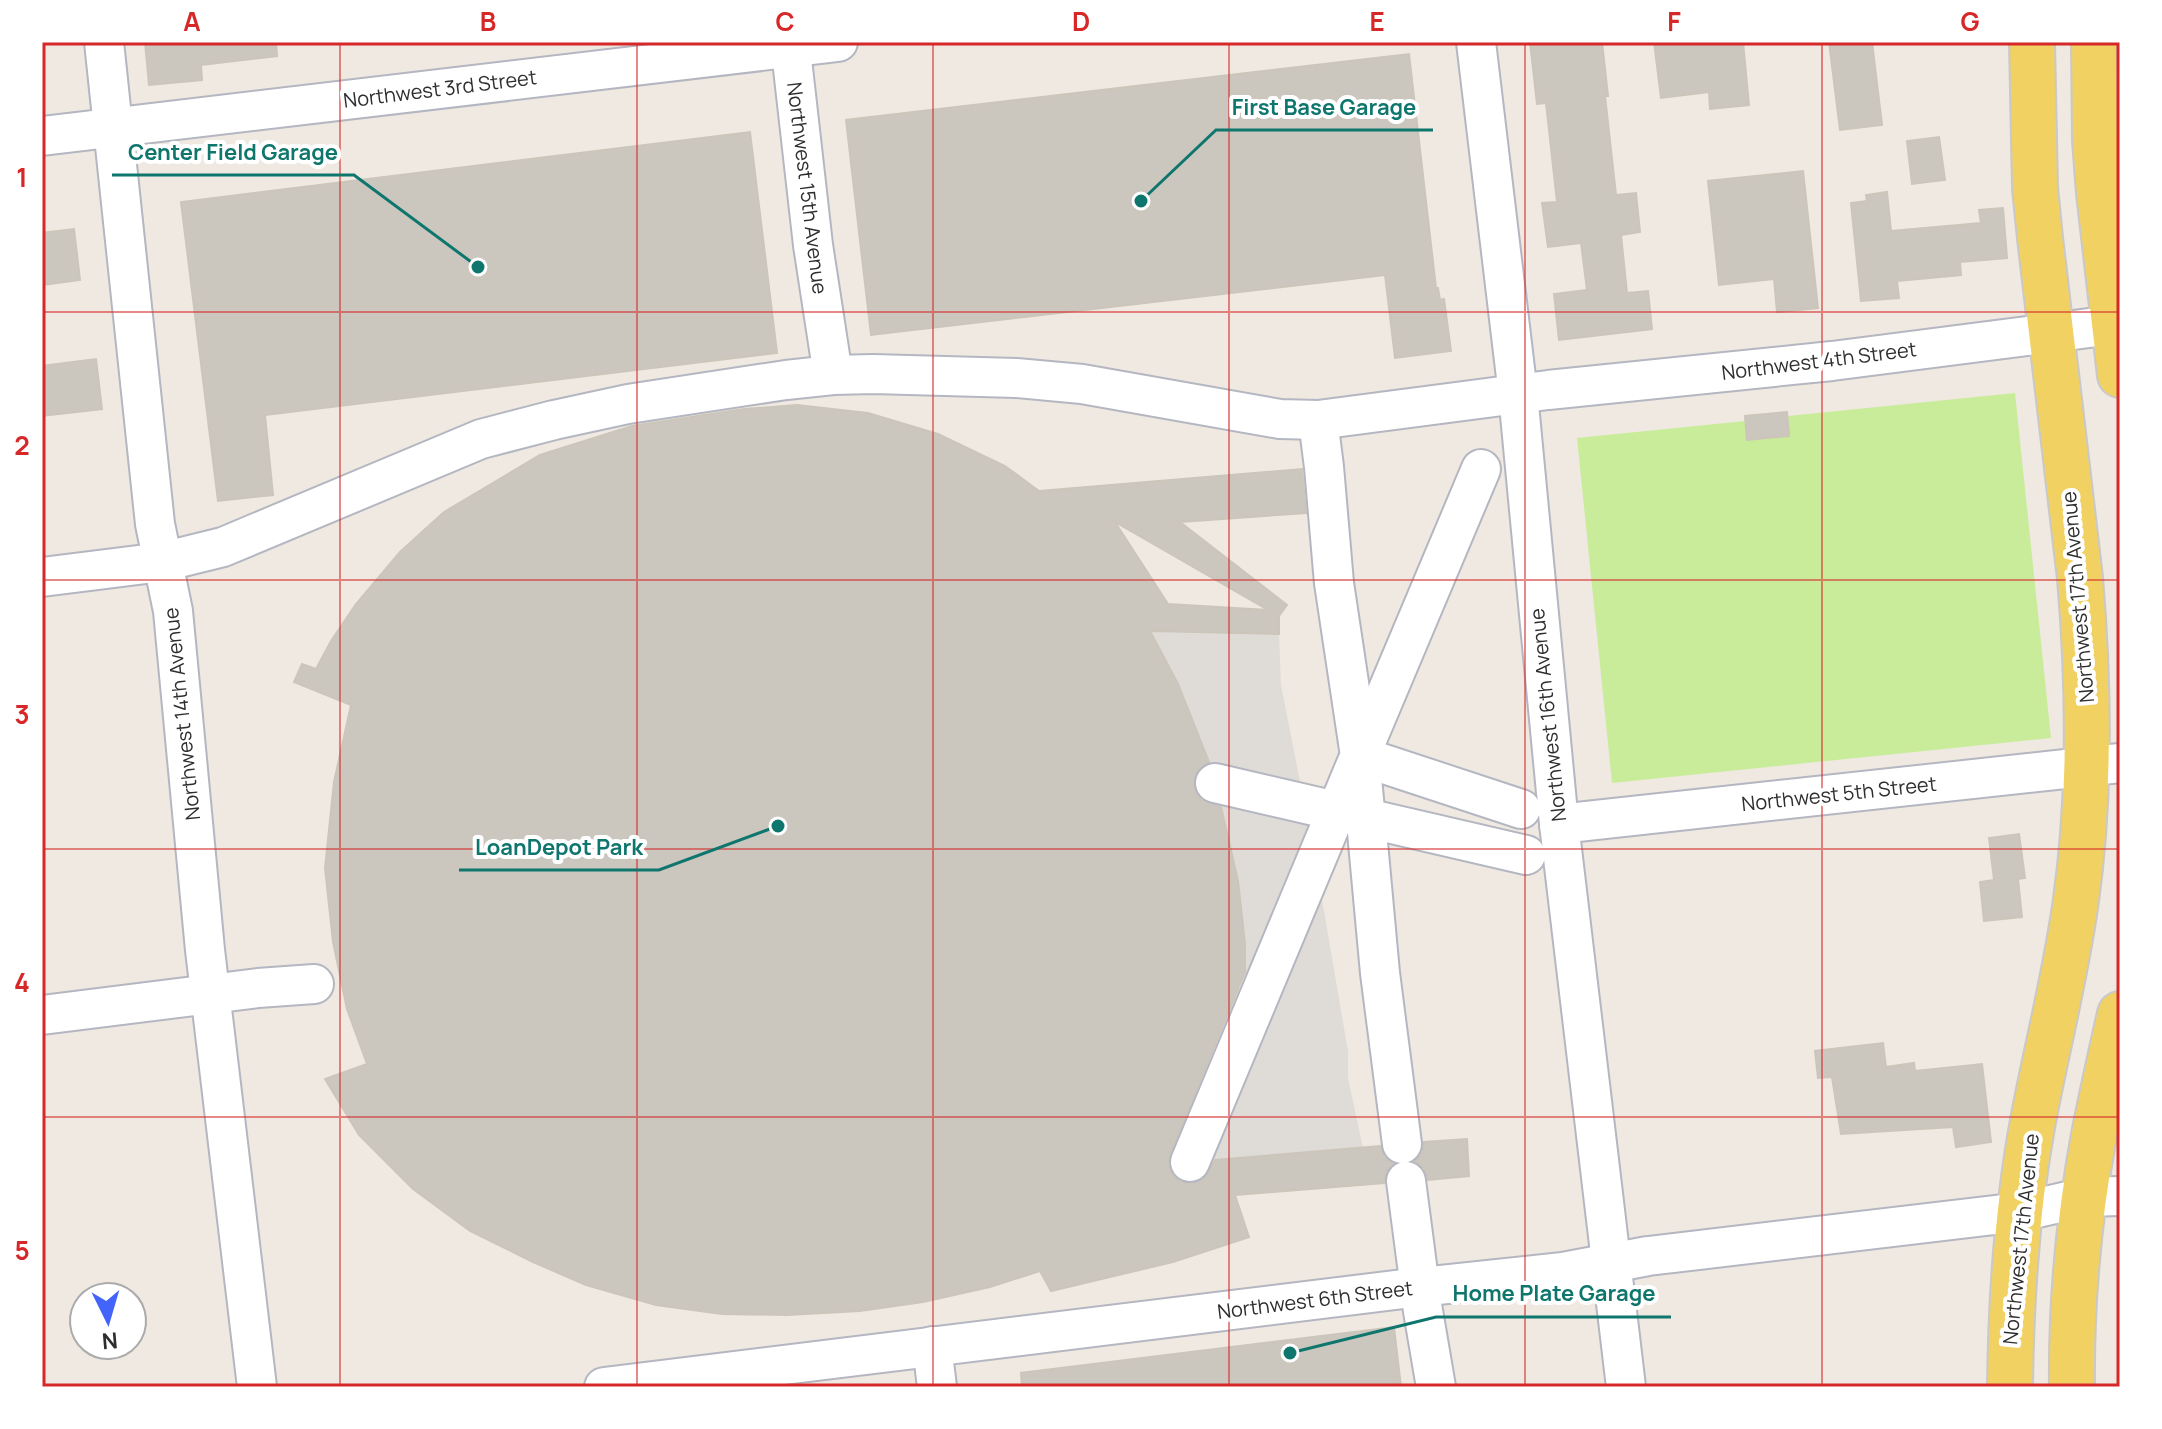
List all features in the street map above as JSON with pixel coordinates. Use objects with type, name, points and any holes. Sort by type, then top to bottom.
[{"type":"main road","name":"Northwest 17th Avenue","points":[[2010,1387],[2013,1292],[2033,1120],[2057,1012],[2103,765],[2087,668],[2081,590],[2035,188],[2032,42]]},
{"type":"main road","points":[[2094,42],[2097,166],[2117,324],[2120,375]]},
{"type":"main road","points":[[2072,1387],[2075,1299],[2102,1196],[2094,1135],[2120,1014]]},
{"type":"street","name":"Northwest 14th Avenue","points":[[104,42],[155,524],[173,611],[210,995],[257,1387]]},
{"type":"street","name":"Northwest 3rd Street","points":[[42,136],[790,45],[838,42]]},
{"type":"street","name":"Northwest 16th Avenue","points":[[1476,42],[1518,394],[1559,824],[1626,1387]]},
{"type":"street","name":"Northwest 15th Avenue","points":[[790,45],[802,163],[833,375]]},
{"type":"street","name":"Northwest 4th Street","points":[[162,562],[223,547],[481,439],[628,404],[833,375],[929,374],[1082,384],[1280,419],[1318,420],[2117,324]]},
{"type":"street","points":[[1318,420],[1334,583],[1360,756]]},
{"type":"street","points":[[1190,1162],[1351,816],[1360,756],[1481,469]]},
{"type":"street","points":[[42,577],[162,562]]},
{"type":"street","points":[[1360,756],[1521,809]]},
{"type":"street","name":"Northwest 5th Street","points":[[1559,824],[2103,765]]},
{"type":"street","points":[[1215,783],[1526,855]]},
{"type":"street","points":[[1351,816],[1380,973],[1402,1144]]},
{"type":"street","points":[[42,1015],[314,984]]},
{"type":"street","points":[[1406,1181],[1436,1387]]},
{"type":"street","name":"Northwest 6th Street","points":[[604,1387],[1563,1272],[1648,1256],[2020,1212],[2102,1196]]},
{"type":"street","points":[[932,1346],[937,1387]]},
{"type":"green space","points":[[2015,393],[2051,738],[1612,783],[1577,438],[1745,421],[1748,440],[1789,436],[1788,416]]},
{"type":"shaded area","points":[[1150,631],[1279,634],[1281,685],[1313,847],[1348,1051],[1348,1078],[1363,1148],[1190,1162],[1246,982],[1245,944],[1238,881],[1213,774],[1178,684]]},
{"type":"building","points":[[145,42],[276,42],[277,56],[201,65],[202,80],[149,85]]},
{"type":"building","points":[[1530,42],[1602,42],[1616,195],[1636,193],[1640,232],[1621,235],[1627,293],[1648,291],[1652,329],[1559,340],[1554,294],[1587,290],[1581,243],[1548,247],[1542,203],[1557,202],[1546,103],[1537,104]]},
{"type":"building","points":[[1654,42],[1743,42],[1749,105],[1710,109],[1709,92],[1661,98]]},
{"type":"building","points":[[1829,42],[1872,42],[1882,125],[1840,130]]},
{"type":"building","points":[[1409,54],[1436,288],[1440,300],[1444,299],[1451,351],[1395,358],[1385,275],[871,335],[846,120]]},
{"type":"building","points":[[750,132],[777,353],[265,415],[273,495],[218,501],[181,202]]},
{"type":"building","points":[[1939,137],[1945,180],[1912,184],[1907,141]]},
{"type":"building","points":[[1803,171],[1818,308],[1777,312],[1774,279],[1719,285],[1708,181]]},
{"type":"building","points":[[1887,192],[1891,231],[1981,223],[1979,210],[2003,208],[2007,258],[1960,262],[1961,275],[1897,281],[1899,298],[1861,301],[1851,203],[1867,201],[1866,195]]},
{"type":"building","points":[[74,229],[80,280],[42,285],[42,233]]},
{"type":"building","points":[[96,359],[102,409],[42,416],[42,366]]},
{"type":"building","points":[[797,405],[868,413],[938,434],[1005,466],[1039,491],[1302,469],[1306,513],[1180,522],[1287,605],[1279,616],[1279,634],[1150,631],[1178,684],[1209,762],[1198,769],[1194,789],[1201,800],[1221,807],[1238,881],[1245,944],[1245,972],[1168,1164],[1173,1176],[1181,1182],[1192,1184],[1204,1179],[1215,1160],[1380,1146],[1384,1157],[1393,1164],[1386,1172],[1384,1183],[1235,1195],[1249,1237],[1173,1262],[1051,1291],[1040,1271],[990,1287],[923,1302],[860,1311],[787,1315],[722,1314],[656,1305],[586,1285],[470,1231],[413,1189],[359,1135],[325,1079],[367,1064],[347,1009],[333,942],[325,868],[334,782],[351,705],[294,682],[302,664],[316,669],[356,604],[400,552],[444,512],[540,455],[632,426],[744,409]],"holes":[[[1115,522],[1268,610],[1168,604]]]},
{"type":"building","points":[[1787,412],[1789,436],[1747,440],[1745,416]]},
{"type":"building","points":[[2019,834],[2025,878],[2018,879],[2022,917],[1984,921],[1980,882],[1994,880],[1989,838]]},
{"type":"building","points":[[1883,1043],[1886,1067],[1914,1063],[1915,1071],[1982,1064],[1991,1142],[1956,1147],[1953,1127],[1841,1134],[1832,1077],[1818,1078],[1815,1051]]},
{"type":"building","points":[[1467,1139],[1469,1176],[1428,1180],[1424,1168],[1415,1161],[1422,1153],[1424,1142]]},
{"type":"building","points":[[1394,1327],[1401,1387],[1022,1387],[1021,1373]]},
{"type":"place","name":"First Base Garage","points":[[1141,201]]},
{"type":"place","name":"Center Field Garage","points":[[478,267]]},
{"type":"place","name":"LoanDepot Park","points":[[778,826]]},
{"type":"place","name":"Home Plate Garage","points":[[1290,1353]]}]
